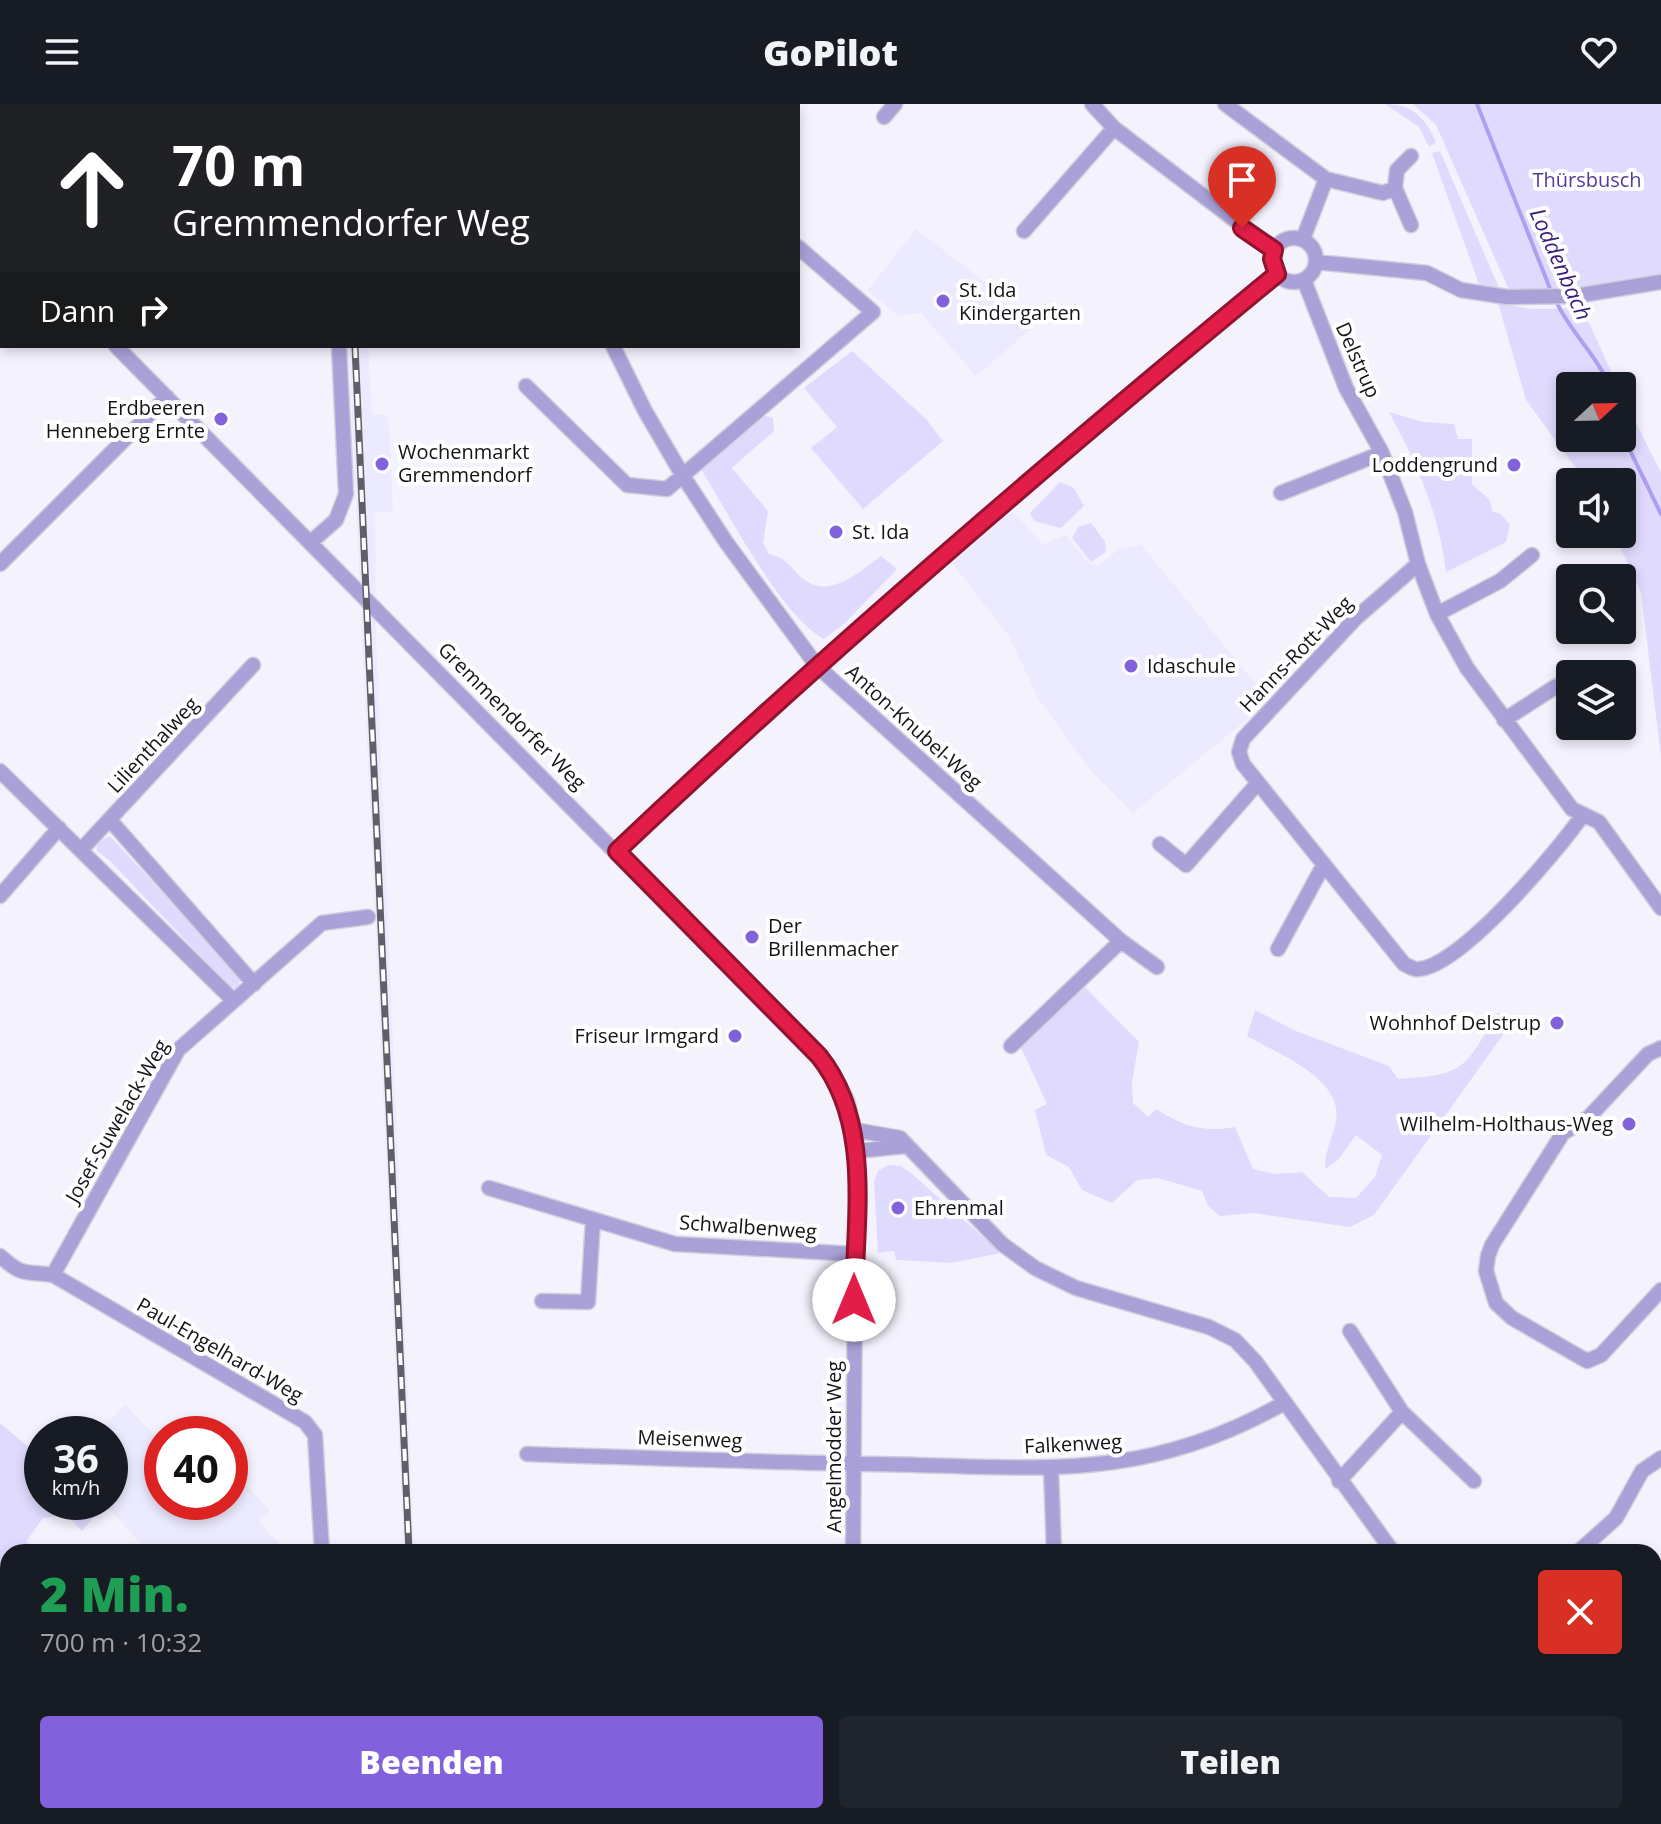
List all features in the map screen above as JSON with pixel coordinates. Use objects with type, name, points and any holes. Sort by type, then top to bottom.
[{"type":"street","points":[[884,117],[895,104]]},
{"type":"street","points":[[1225,104],[1326,179],[1383,193],[1395,188]]},
{"type":"street","points":[[1100,107],[1114,128],[1274,250]]},
{"type":"street","points":[[1024,231],[1114,128]]},
{"type":"street","points":[[1411,156],[1397,170],[1395,188],[1411,225]]},
{"type":"street","points":[[1303,239],[1326,179]]},
{"type":"street","points":[[1286,239],[1303,239],[1310,245],[1316,262],[1304,280],[1294,282],[1277,274],[1272,259],[1274,250],[1286,239]]},
{"type":"street","points":[[526,386],[627,485],[667,489],[873,312],[800,249]]},
{"type":"street","points":[[1316,262],[1427,273],[1461,290],[1492,295],[1575,296],[1661,282]]},
{"type":"street","points":[[617,851],[817,666],[1068,447],[1277,274]]},
{"type":"street","name":"Delstrup","points":[[1304,280],[1346,388],[1382,453],[1405,512],[1418,564],[1437,614],[1467,668],[1572,809],[1599,822],[1661,908]]},
{"type":"street","name":"Gremmendorfer Weg","points":[[118,348],[819,1056],[841,1089],[855,1130],[856,1151]]},
{"type":"street","points":[[311,542],[336,520],[346,494],[339,348]]},
{"type":"street","name":"Anton-Knubel-Weg","points":[[614,348],[645,411],[683,476],[726,542],[817,666],[1121,941],[1157,967]]},
{"type":"street","points":[[0,564],[167,397]]},
{"type":"street","points":[[1281,493],[1382,453]]},
{"type":"street","points":[[1437,614],[1500,581],[1532,555]]},
{"type":"street","name":"Hanns-Rott-Weg","points":[[1418,564],[1356,618],[1243,739],[1239,752],[1257,784],[1404,964],[1416,969],[1431,965],[1467,941],[1522,890],[1582,816]]},
{"type":"street","name":"Lilienthalweg","points":[[81,850],[253,665]]},
{"type":"street","points":[[1504,720],[1556,687]]},
{"type":"street","points":[[0,771],[233,1000]]},
{"type":"street","points":[[1160,844],[1186,865],[1257,784]]},
{"type":"street","points":[[110,820],[254,984]]},
{"type":"street","points":[[0,896],[59,828]]},
{"type":"street","points":[[1278,949],[1323,866]]},
{"type":"street","name":"Josef-Suwelack-Weg","points":[[53,1275],[178,1050],[322,923],[368,917]]},
{"type":"street","points":[[1011,1046],[1121,941]]},
{"type":"street","points":[[1661,1048],[1648,1054],[1588,1118],[1563,1133],[1492,1245],[1486,1271],[1496,1303],[1512,1318],[1587,1361],[1601,1355],[1661,1290]]},
{"type":"street","points":[[855,1130],[892,1134],[922,1158],[1002,1244],[1035,1268],[1076,1288],[1209,1327],[1235,1340],[1255,1361],[1387,1544]]},
{"type":"street","points":[[856,1151],[906,1146]]},
{"type":"street","name":"Angelmodder Weg","points":[[853,1544],[856,1151]]},
{"type":"street","name":"Schwalbenweg","points":[[489,1188],[675,1244],[855,1254]]},
{"type":"street","points":[[542,1301],[588,1302],[593,1220]]},
{"type":"street","name":"Paul-Engelhard-Weg","points":[[0,1256],[17,1272],[30,1277],[53,1275],[305,1422],[315,1435],[322,1544]]},
{"type":"street","points":[[1350,1331],[1402,1412],[1474,1481]]},
{"type":"street","name":"Falkenweg","points":[[853,1463],[1096,1467],[1169,1453],[1242,1425],[1284,1403]]},
{"type":"street","points":[[1339,1481],[1402,1412]]},
{"type":"street","name":"Meisenweg","points":[[527,1454],[853,1463]]},
{"type":"street","points":[[1587,1544],[1616,1518],[1642,1471],[1661,1458]]},
{"type":"street","points":[[1051,1468],[1054,1544]]},
{"type":"shaded area","name":"St. Ida Kindergarten","points":[[916,229],[995,290],[1029,331],[976,376],[921,313],[898,316],[868,290]]},
{"type":"shaded area","points":[[349,348],[368,348],[372,415],[388,415],[393,511],[375,513],[376,637],[414,1544],[404,1544]]},
{"type":"shaded area","name":"Idaschule","points":[[1013,511],[1043,545],[1065,535],[1089,564],[1098,566],[1118,550],[1141,545],[1266,696],[1245,721],[1133,813],[1091,771],[1038,698],[1009,636],[952,563]]},
{"type":"shaded area","points":[[125,1404],[144,1424],[144,1520],[248,1520],[248,1487],[270,1511],[259,1521],[279,1544],[142,1544],[119,1520],[128,1520],[128,1416],[114,1416]]},
{"type":"green space","points":[[1385,104],[1403,107],[1417,114],[1436,142],[1429,147],[1419,127]]},
{"type":"green space","name":"Thürsbusch","points":[[1413,104],[1661,104],[1661,275],[1580,289],[1509,290],[1436,125]]},
{"type":"green space","points":[[1440,151],[1499,288],[1480,287],[1432,153]]},
{"type":"green space","points":[[1498,303],[1532,309],[1582,308],[1612,372],[1556,372],[1556,441],[1526,400]]},
{"type":"green space","points":[[852,351],[925,418],[943,441],[863,509],[811,448],[837,427],[804,388]]},
{"type":"green space","points":[[1389,412],[1423,422],[1454,424],[1458,439],[1472,439],[1472,484],[1490,500],[1492,511],[1501,514],[1510,525],[1506,542],[1446,572],[1438,529],[1425,489]]},
{"type":"green space","points":[[765,416],[773,418],[774,431],[732,468],[768,511],[763,543],[769,554],[786,562],[815,585],[835,585],[845,581],[881,556],[897,569],[845,623],[824,639],[808,628],[774,587],[701,469]]},
{"type":"green space","points":[[1636,423],[1661,473],[1661,757],[1636,564],[1628,564],[1621,548],[1636,548],[1636,468],[1576,468],[1564,452],[1636,452]]},
{"type":"green space","points":[[1060,482],[1074,488],[1084,506],[1061,528],[1034,521],[1030,513]]},
{"type":"green space","points":[[1091,523],[1105,542],[1106,552],[1091,562],[1072,538],[1078,527]]},
{"type":"green space","points":[[110,836],[240,977],[238,988],[230,987],[97,851],[97,843]]},
{"type":"green space","points":[[1085,987],[1139,1042],[1132,1082],[1133,1103],[1148,1117],[1156,1109],[1194,1127],[1235,1127],[1253,1169],[1276,1174],[1302,1172],[1329,1197],[1356,1198],[1375,1177],[1382,1155],[1356,1135],[1338,1160],[1325,1169],[1336,1121],[1336,1106],[1330,1092],[1305,1069],[1247,1036],[1255,1010],[1296,1031],[1389,1066],[1398,1079],[1437,1075],[1460,1066],[1498,1013],[1510,1025],[1374,1215],[1350,1227],[1253,1213],[1220,1216],[1208,1206],[1202,1191],[1158,1178],[1137,1180],[1112,1203],[1082,1190],[1069,1167],[1046,1155],[1035,1110],[1047,1104],[1021,1048]]},
{"type":"green space","points":[[888,1165],[901,1166],[912,1174],[1001,1253],[951,1263],[896,1260],[894,1251],[878,1253],[874,1181],[878,1171]]},
{"type":"green space","points":[[0,1423],[24,1443],[24,1520],[42,1520],[26,1542],[29,1544],[0,1544]]},
{"type":"green space","points":[[72,1520],[91,1520],[82,1531]]},
{"type":"waterway","name":"Loddenbach","points":[[1477,104],[1551,291]]},
{"type":"waterway","name":"Loddenbach","points":[[1555,299],[1602,372]]},
{"type":"waterway","name":"Loddenbach","points":[[1631,452],[1661,514]]},
{"type":"railway","points":[[355,348],[409,1544]]},
{"type":"place","name":"St. Ida Kindergarten","points":[[943,301]]},
{"type":"place","name":"Erdbeeren Henneberg Ernte","points":[[221,419]]},
{"type":"place","name":"Wochenmarkt Gremmendorf","points":[[382,464]]},
{"type":"place","name":"Loddengrund","points":[[1514,465]]},
{"type":"place","name":"St. Ida","points":[[836,532]]},
{"type":"place","name":"Idaschule","points":[[1131,666]]},
{"type":"place","name":"Der Brillenmacher","points":[[752,937]]},
{"type":"place","name":"Wohnhof Delstrup","points":[[1557,1023]]},
{"type":"place","name":"Friseur Irmgard","points":[[735,1036]]},
{"type":"place","name":"Wilhelm-Holthaus-Weg","points":[[1629,1124]]},
{"type":"place","name":"Ehrenmal","points":[[898,1208]]},
{"type":"route","points":[[854,1300],[856,1139],[847,1100],[819,1056],[617,851],[845,638],[1277,274],[1273,267],[1274,250],[1242,228]]}]
